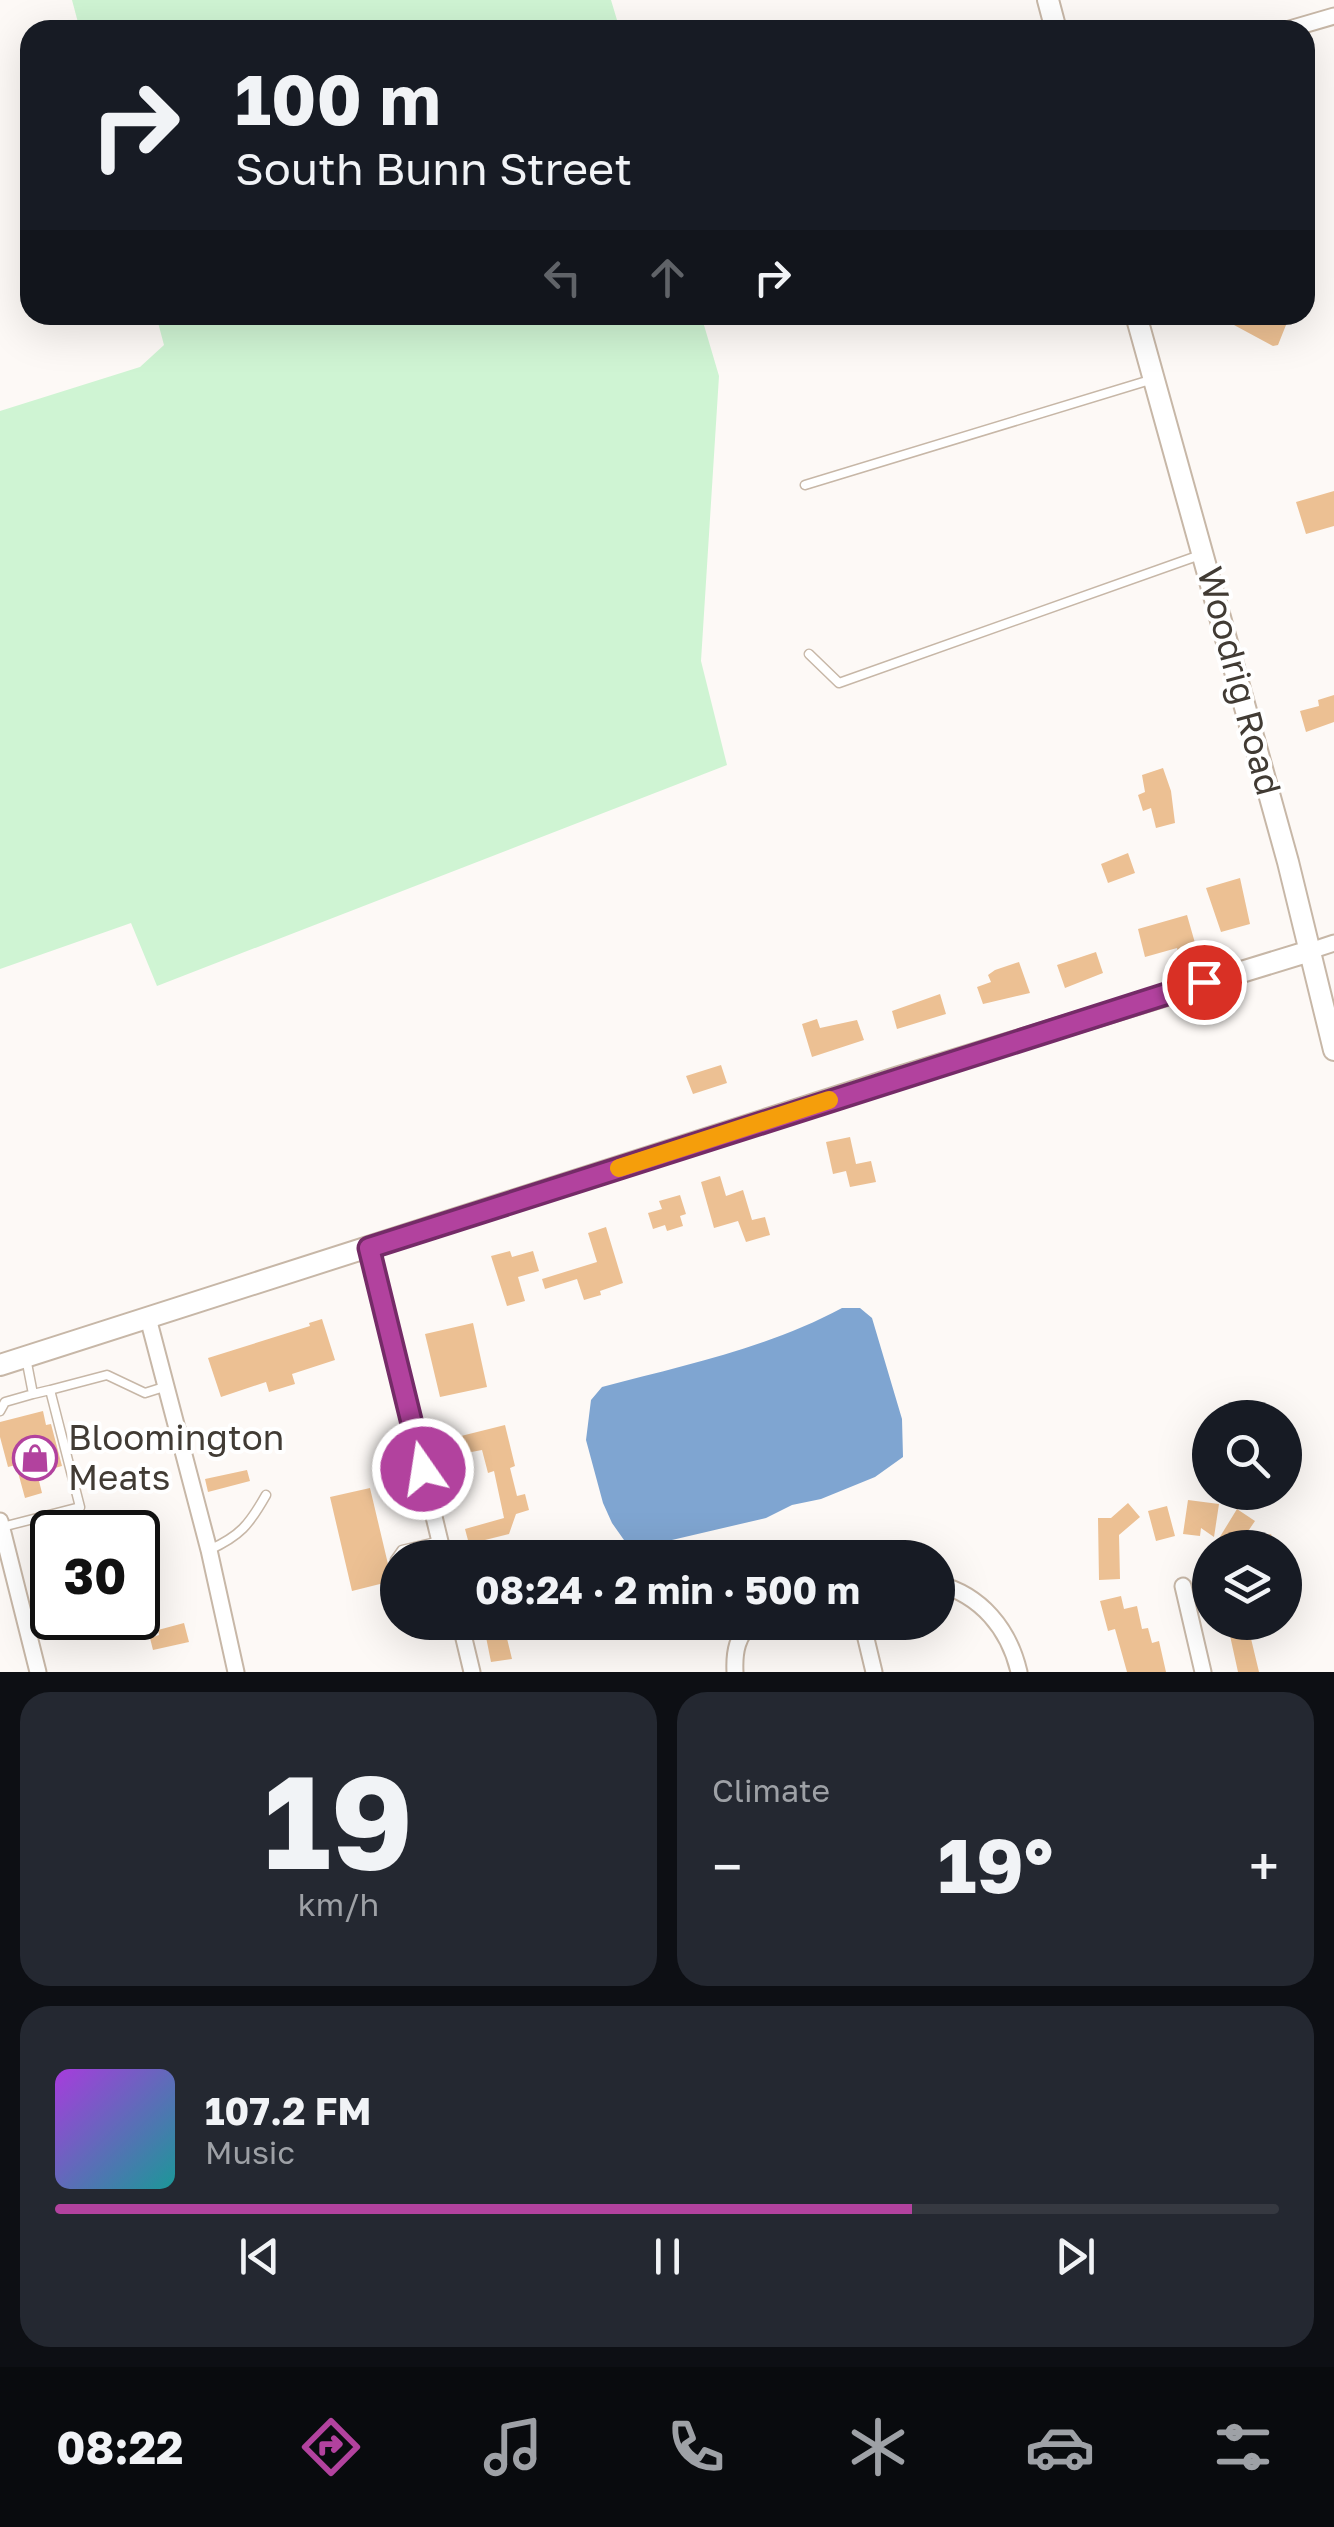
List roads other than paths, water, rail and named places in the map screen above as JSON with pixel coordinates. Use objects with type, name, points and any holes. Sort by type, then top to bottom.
[{"type":"street","name":"Woodrig Road","points":[[1139,325],[1204,553],[1334,1050]]},
{"type":"street","points":[[0,1366],[896,1078],[1334,943]]},
{"type":"street","points":[[369,1248],[440,1540]]},
{"type":"street","points":[[148,1318],[209,1550],[236,1672]]},
{"type":"street","points":[[1,1524],[38,1672]]},
{"type":"street","points":[[1183,1586],[1203,1672]]},
{"type":"street","points":[[955,1592],[974,1600],[996,1621],[1013,1649],[1019,1672]]},
{"type":"street","points":[[464,1640],[472,1672]]},
{"type":"street","points":[[736,1672],[739,1640]]},
{"type":"street","points":[[866,1640],[874,1672]]},
{"type":"lane","points":[[805,485],[1154,379]]},
{"type":"lane","points":[[810,654],[839,683],[1204,553]]},
{"type":"lane","points":[[26,1358],[33,1394]]},
{"type":"lane","points":[[0,1410],[5,1402],[107,1375],[144,1393],[166,1387]]},
{"type":"lane","points":[[1,1524],[80,1507],[50,1390]]},
{"type":"lane","points":[[209,1550],[234,1538],[252,1520],[266,1495]]},
{"type":"water","points":[[842,1308],[860,1308],[872,1318],[902,1419],[903,1457],[875,1477],[821,1499],[792,1505],[766,1518],[672,1540],[624,1540],[603,1503],[586,1440],[591,1400],[602,1387],[755,1345]]},
{"type":"place","name":"Bloomington Meats","points":[[35,1458]]}]
